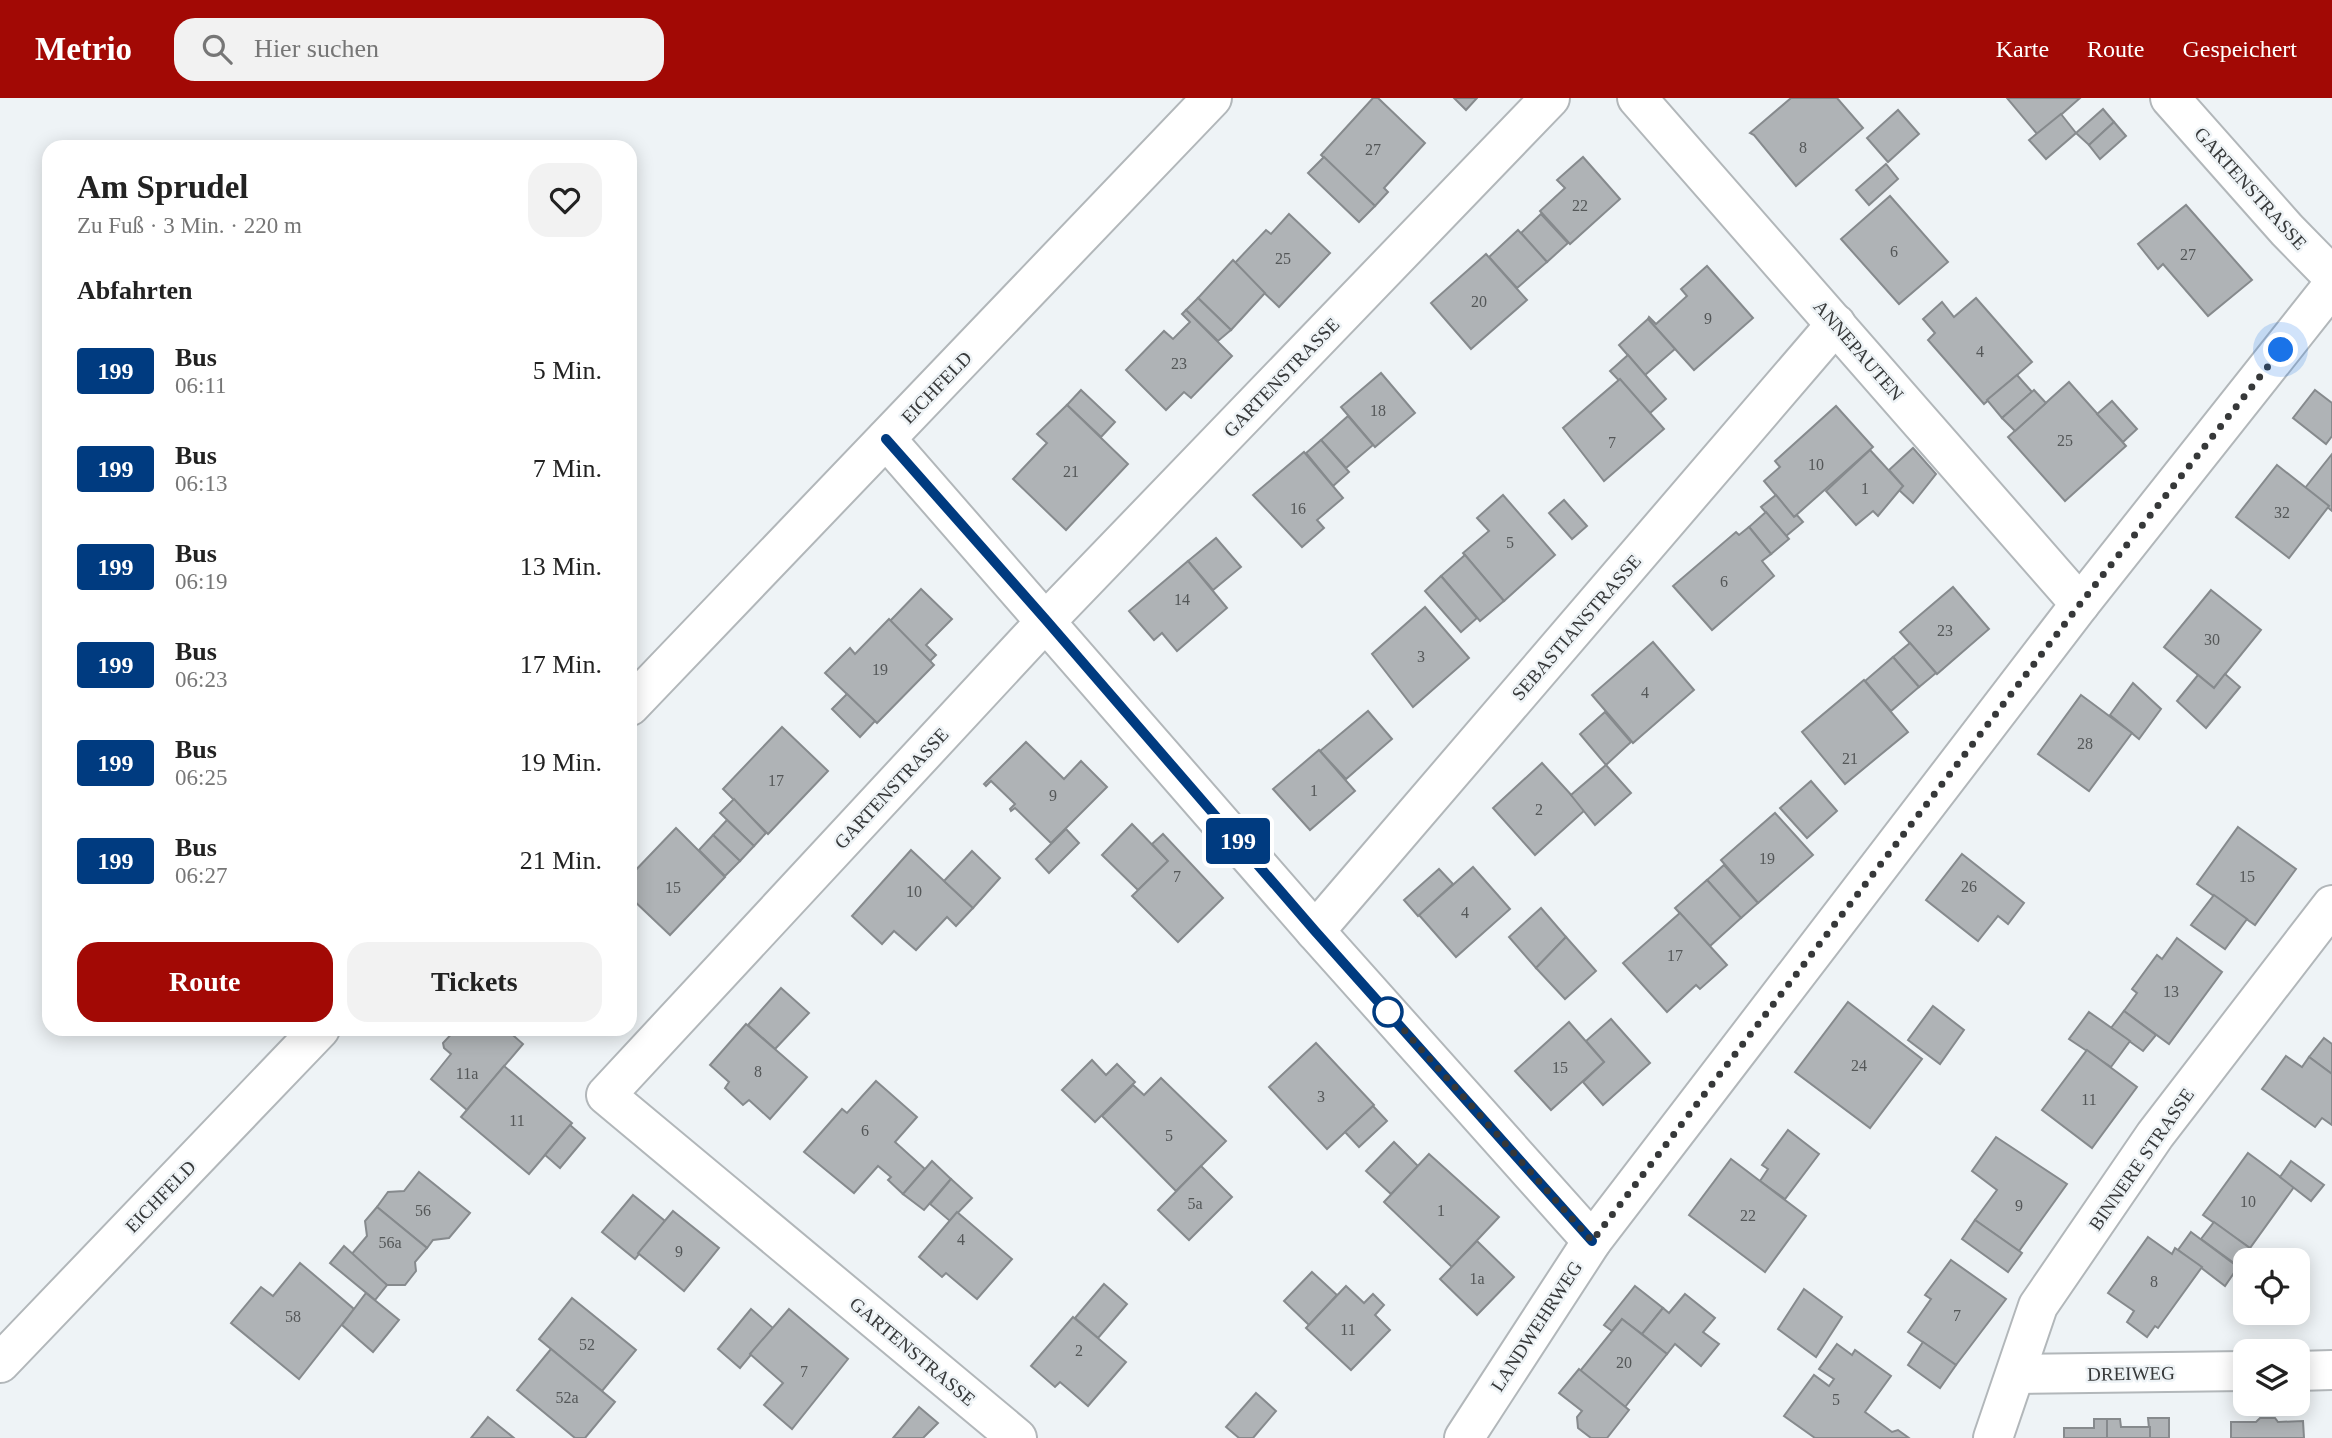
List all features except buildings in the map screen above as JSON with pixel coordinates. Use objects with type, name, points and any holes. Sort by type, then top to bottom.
[{"type":"street","name":"EICHFELD","points":[[637,699],[1212,98]]},
{"type":"street","name":"GARTENSTRASSE","points":[[1017,1438],[606,1095],[1046,620],[1550,98]]},
{"type":"street","name":"ANNEPAUTEN","points":[[1637,98],[2080,604]]},
{"type":"street","name":"GARTENSTRASSE","points":[[2170,98],[2287,230],[2332,276]]},
{"type":"street","name":"LANDWEHRWEG","points":[[1464,1438],[1592,1241],[2080,604],[2332,286]]},
{"type":"street","name":"SEBASTIANSTRASSE","points":[[1315,931],[1836,324]]},
{"type":"street","points":[[886,439],[1315,931],[1592,1241]]},
{"type":"street","name":"BINNERE STRASSE","points":[[1993,1438],[2038,1306],[2155,1135],[2332,905]]},
{"type":"street","name":"EICHFELD","points":[[0,1363],[313,1036]]},
{"type":"street","points":[[2310,1371],[2332,1370]]},
{"type":"street","name":"DREIWEG","points":[[2016,1374],[2233,1371]]},
{"type":"bus line","name":"199","points":[[886,439],[1315,931],[1592,1241]]},
{"type":"route","points":[[1388,1012],[1592,1241],[2080,604],[2281,350]]}]
